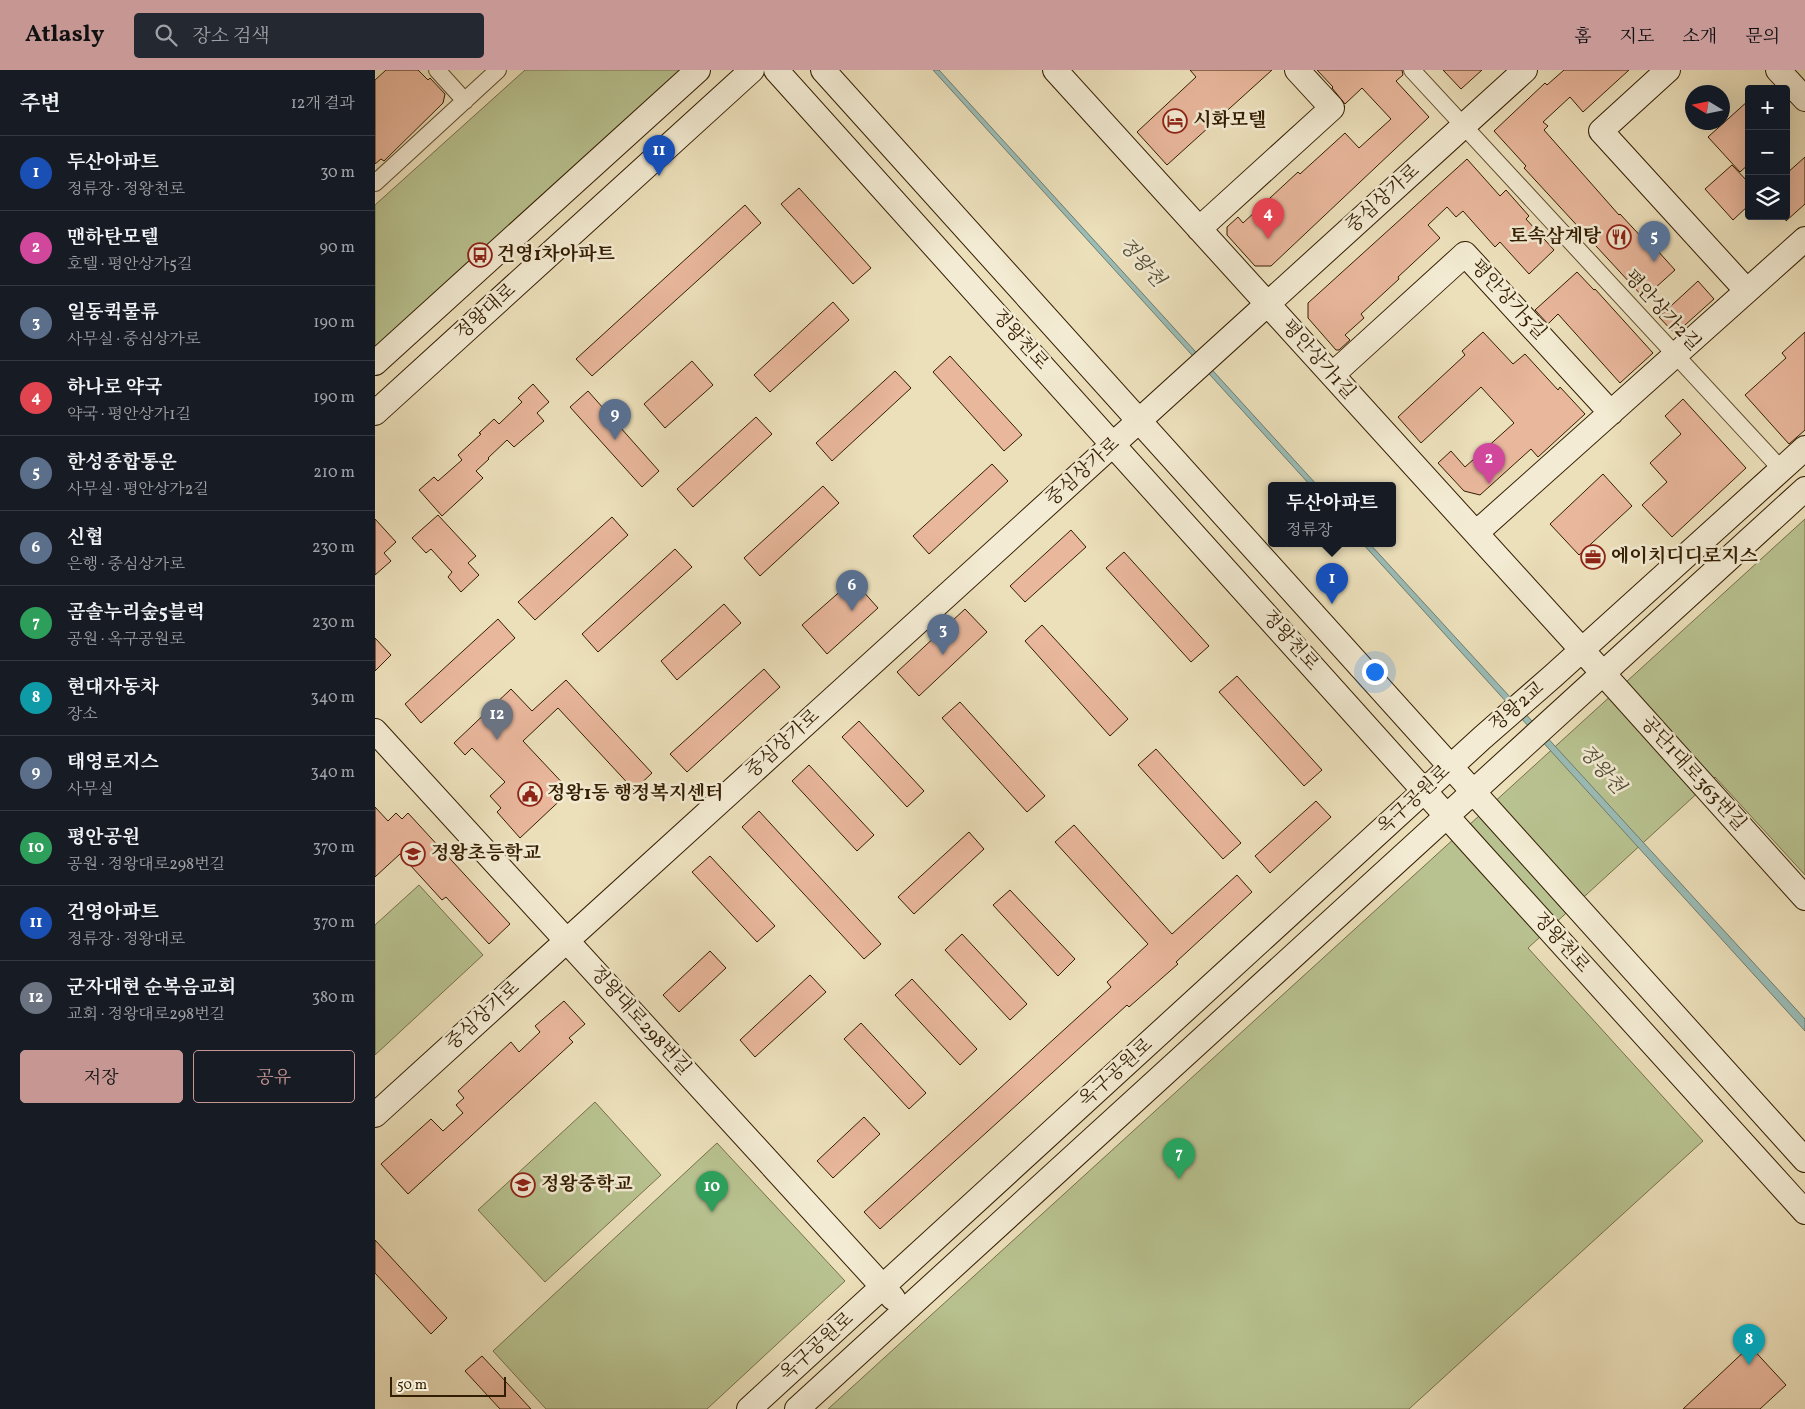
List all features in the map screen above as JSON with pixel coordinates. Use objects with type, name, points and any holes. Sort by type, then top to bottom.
[{"type":"street","points":[[437,70],[465,101]]},
{"type":"street","points":[[375,182],[498,70]]},
{"type":"street","name":"정왕대로","points":[[375,363],[698,70]]},
{"type":"street","name":"정왕대로","points":[[375,413],[752,70]]},
{"type":"street","name":"정왕천로","points":[[777,70],[1424,791],[1805,1212]]},
{"type":"street","name":"정왕천로","points":[[823,70],[1805,1160]]},
{"type":"street","name":"평안상가1길","points":[[1055,70],[1582,650]]},
{"type":"street","points":[[1199,229],[1331,108],[1297,70]]},
{"type":"street","name":"평안상가2길","points":[[1412,70],[1781,469]]},
{"type":"street","name":"중심상가로","points":[[375,1114],[1525,70]]},
{"type":"street","points":[[1668,70],[1601,131],[1747,291]]},
{"type":"street","points":[[1778,70],[1805,99]]},
{"type":"street","points":[[1476,533],[1805,239]]},
{"type":"street","name":"평안상가5길","points":[[1332,375],[1465,254],[1611,413]]},
{"type":"street","points":[[1582,650],[1805,448]]},
{"type":"street","points":[[1603,674],[1805,489]]},
{"type":"street","name":"공단1대로363번길","points":[[1582,650],[1805,898]]},
{"type":"street","name":"정왕2교","points":[[1482,738],[1582,650]]},
{"type":"street","name":"정왕2교","points":[[1507,761],[1603,674]]},
{"type":"street","name":"정왕대로298번길","points":[[375,731],[905,1310]]},
{"type":"street","name":"옥구공원로","points":[[749,1409],[1482,738]]},
{"type":"street","name":"옥구공원로","points":[[797,1409],[1507,761]]},
{"type":"green space","points":[[525,70],[681,70],[375,347],[375,205]]},
{"type":"green space","points":[[1805,519],[1805,875],[1715,777],[1528,948],[1703,1141],[1409,1409],[828,1409]]},
{"type":"green space","points":[[419,885],[483,955],[375,1055],[375,925]]},
{"type":"green space","points":[[595,1102],[661,1175],[545,1282],[478,1210]]},
{"type":"green space","points":[[717,1143],[845,1281],[707,1409],[546,1409],[493,1351]]},
{"type":"water","points":[[933,70],[939,70],[1314,482],[1307,482]]},
{"type":"water","points":[[1366,547],[1373,547],[1805,1019],[1805,1031]]},
{"type":"building","points":[[386,70],[418,70],[428,80],[430,78],[445,94],[443,103],[384,161],[381,159],[375,164],[375,80]]},
{"type":"building","points":[[1190,70],[1272,70],[1167,165],[1137,132],[1196,77]]},
{"type":"building","points":[[1317,70],[1402,70],[1403,75],[1396,81],[1429,117],[1271,266],[1255,266],[1227,235],[1227,227],[1238,217],[1243,223],[1298,172],[1300,174],[1345,133],[1359,148],[1391,119],[1362,88],[1345,104],[1333,87]]},
{"type":"building","points":[[1443,70],[1482,70],[1461,89]]},
{"type":"building","points":[[1564,70],[1629,70],[1583,112],[1570,97],[1543,122],[1548,126],[1544,130],[1619,215],[1646,242],[1648,240],[1675,270],[1644,298],[1524,168],[1526,166],[1494,131],[1545,83],[1547,85]]},
{"type":"building","points":[[1745,104],[1745,168],[1740,172],[1708,137],[1716,130],[1730,130],[1730,117]]},
{"type":"building","points":[[1805,157],[1805,204],[1790,217],[1790,175],[1790,170]]},
{"type":"building","points":[[1467,159],[1500,196],[1506,190],[1529,216],[1526,219],[1554,250],[1529,274],[1500,242],[1495,247],[1463,211],[1456,217],[1447,207],[1428,225],[1440,238],[1361,314],[1364,318],[1345,335],[1350,340],[1339,350],[1336,350],[1308,318],[1308,303]]},
{"type":"building","points":[[1732,165],[1745,179],[1745,209],[1733,220],[1705,189]]},
{"type":"building","points":[[799,188],[871,268],[853,284],[781,204]]},
{"type":"building","points":[[745,205],[761,223],[592,376],[576,359]]},
{"type":"building","points":[[1577,272],[1653,353],[1620,383],[1558,314],[1548,324],[1535,310]]},
{"type":"building","points":[[1698,281],[1714,299],[1675,334],[1659,317]]},
{"type":"building","points":[[833,302],[849,320],[770,392],[754,375]]},
{"type":"building","points":[[1483,332],[1513,364],[1525,354],[1558,390],[1560,387],[1585,414],[1538,457],[1531,449],[1480,495],[1464,491],[1438,463],[1451,451],[1465,467],[1514,423],[1481,387],[1421,443],[1398,417],[1465,355],[1462,351]]},
{"type":"building","points":[[1805,332],[1805,430],[1789,444],[1745,395],[1786,358],[1782,353]]},
{"type":"building","points":[[950,356],[1022,435],[1004,451],[933,372]]},
{"type":"building","points":[[692,361],[713,385],[665,428],[644,404]]},
{"type":"building","points":[[895,371],[911,388],[832,461],[816,443]]},
{"type":"building","points":[[533,384],[549,402],[537,413],[544,421],[514,447],[507,440],[476,471],[483,478],[442,516],[419,490],[434,477],[438,481],[462,460],[458,455],[494,419],[499,424],[522,402],[518,398]]},
{"type":"building","points":[[588,391],[659,471],[642,487],[570,407]]},
{"type":"building","points":[[1683,399],[1746,468],[1672,537],[1642,505],[1667,482],[1650,463],[1681,434],[1665,416]]},
{"type":"building","points":[[756,417],[772,434],[693,507],[677,489]]},
{"type":"building","points":[[992,464],[1008,481],[929,554],[913,536]]},
{"type":"building","points":[[1603,474],[1632,506],[1579,555],[1550,524]]},
{"type":"building","points":[[823,486],[839,503],[760,576],[744,558]]},
{"type":"building","points":[[438,515],[476,556],[468,563],[479,575],[461,592],[448,577],[452,572],[431,549],[426,553],[412,538]]},
{"type":"building","points":[[612,517],[628,535],[535,620],[518,602]]},
{"type":"building","points":[[375,519],[396,542],[384,553],[391,561],[375,575]]},
{"type":"building","points":[[1071,530],[1086,547],[1025,602],[1010,586]]},
{"type":"building","points":[[675,549],[692,567],[598,652],[582,634]]},
{"type":"building","points":[[1124,552],[1209,646],[1191,662],[1106,568]]},
{"type":"building","points":[[853,580],[878,608],[827,654],[802,625]]},
{"type":"building","points":[[724,604],[741,623],[677,680],[661,661]]},
{"type":"building","points":[[965,609],[987,632],[919,696],[897,672]]},
{"type":"building","points":[[498,619],[515,638],[421,723],[405,704]]},
{"type":"building","points":[[1042,625],[1128,719],[1110,736],[1025,641]]},
{"type":"building","points":[[375,638],[391,655],[375,671]]},
{"type":"building","points":[[764,669],[780,687],[687,772],[670,754]]},
{"type":"building","points":[[1237,676],[1322,770],[1304,786],[1219,692]]},
{"type":"building","points":[[566,680],[652,773],[634,790],[558,708],[523,741],[570,791],[520,838],[497,812],[501,808],[490,796],[505,782],[472,748],[465,755],[454,743],[511,689],[532,711]]},
{"type":"building","points":[[960,702],[1045,796],[1027,812],[942,718]]},
{"type":"building","points":[[859,721],[924,791],[907,807],[842,737]]},
{"type":"building","points":[[1156,749],[1241,843],[1223,859],[1138,765]]},
{"type":"building","points":[[809,765],[874,835],[857,851],[792,781]]},
{"type":"building","points":[[1316,801],[1331,817],[1270,873],[1255,856]]},
{"type":"building","points":[[375,807],[388,821],[396,813],[402,819],[408,813],[510,924],[489,944],[446,897],[442,900],[400,854],[375,877]]},
{"type":"building","points":[[759,811],[881,944],[864,959],[742,827]]},
{"type":"building","points":[[1074,825],[1172,934],[1237,875],[1252,892],[1176,962],[1178,964],[1129,1007],[1127,1005],[880,1229],[864,1212],[1111,987],[1107,982],[1148,944],[1055,842]]},
{"type":"building","points":[[969,832],[984,849],[914,914],[898,897]]},
{"type":"building","points":[[710,856],[775,926],[757,942],[692,872]]},
{"type":"building","points":[[1010,890],[1075,959],[1058,976],[993,905]]},
{"type":"building","points":[[962,934],[1027,1004],[1010,1020],[945,950]]},
{"type":"building","points":[[710,951],[726,968],[679,1012],[663,995]]},
{"type":"building","points":[[810,975],[826,992],[755,1057],[740,1040]]},
{"type":"building","points":[[912,979],[977,1049],[960,1065],[895,995]]},
{"type":"building","points":[[564,1001],[585,1024],[569,1038],[573,1042],[408,1194],[381,1164],[431,1119],[443,1131],[463,1113],[456,1105],[464,1098],[458,1091],[511,1042],[519,1052],[540,1032],[535,1026]]},
{"type":"building","points":[[861,1023],[926,1093],[909,1109],[844,1039]]},
{"type":"building","points":[[864,1117],[880,1134],[833,1178],[817,1161]]},
{"type":"building","points":[[375,1240],[447,1318],[431,1334],[375,1273]]},
{"type":"building","points":[[1750,1346],[1786,1385],[1760,1409],[1683,1409]]},
{"type":"building","points":[[482,1356],[531,1409],[500,1409],[465,1371]]},
{"type":"place","name":"시화모텔","points":[[1175,121]]},
{"type":"place","name":"건영아파트","points":[[659,176]]},
{"type":"place","name":"토속삼계탕","points":[[1619,237]]},
{"type":"place","name":"하나로 약국","points":[[1268,239]]},
{"type":"place","name":"건영1차아파트","points":[[480,255]]},
{"type":"place","name":"한성종합통운","points":[[1654,262]]},
{"type":"place","name":"태영로지스","points":[[615,440]]},
{"type":"place","name":"맨하탄모텔","points":[[1489,484]]},
{"type":"place","name":"에이치디디로지스","points":[[1593,557]]},
{"type":"place","name":"두산아파트","points":[[1332,604]]},
{"type":"place","name":"신협","points":[[852,611]]},
{"type":"place","name":"일동퀵물류","points":[[943,655]]},
{"type":"place","name":"군자대현 순복음교회","points":[[497,740]]},
{"type":"place","name":"정왕1동 행정복지센터","points":[[530,794]]},
{"type":"place","name":"정왕초등학교","points":[[413,854]]},
{"type":"place","name":"곰솔누리숲5블럭","points":[[1179,1179]]},
{"type":"place","name":"정왕중학교","points":[[523,1185]]},
{"type":"place","name":"평안공원","points":[[712,1212]]},
{"type":"place","name":"현대자동차","points":[[1749,1365]]},
{"type":"water label","name":"정왕천","points":[[1141,263]]},
{"type":"water label","name":"정왕천","points":[[1601,770]]}]
